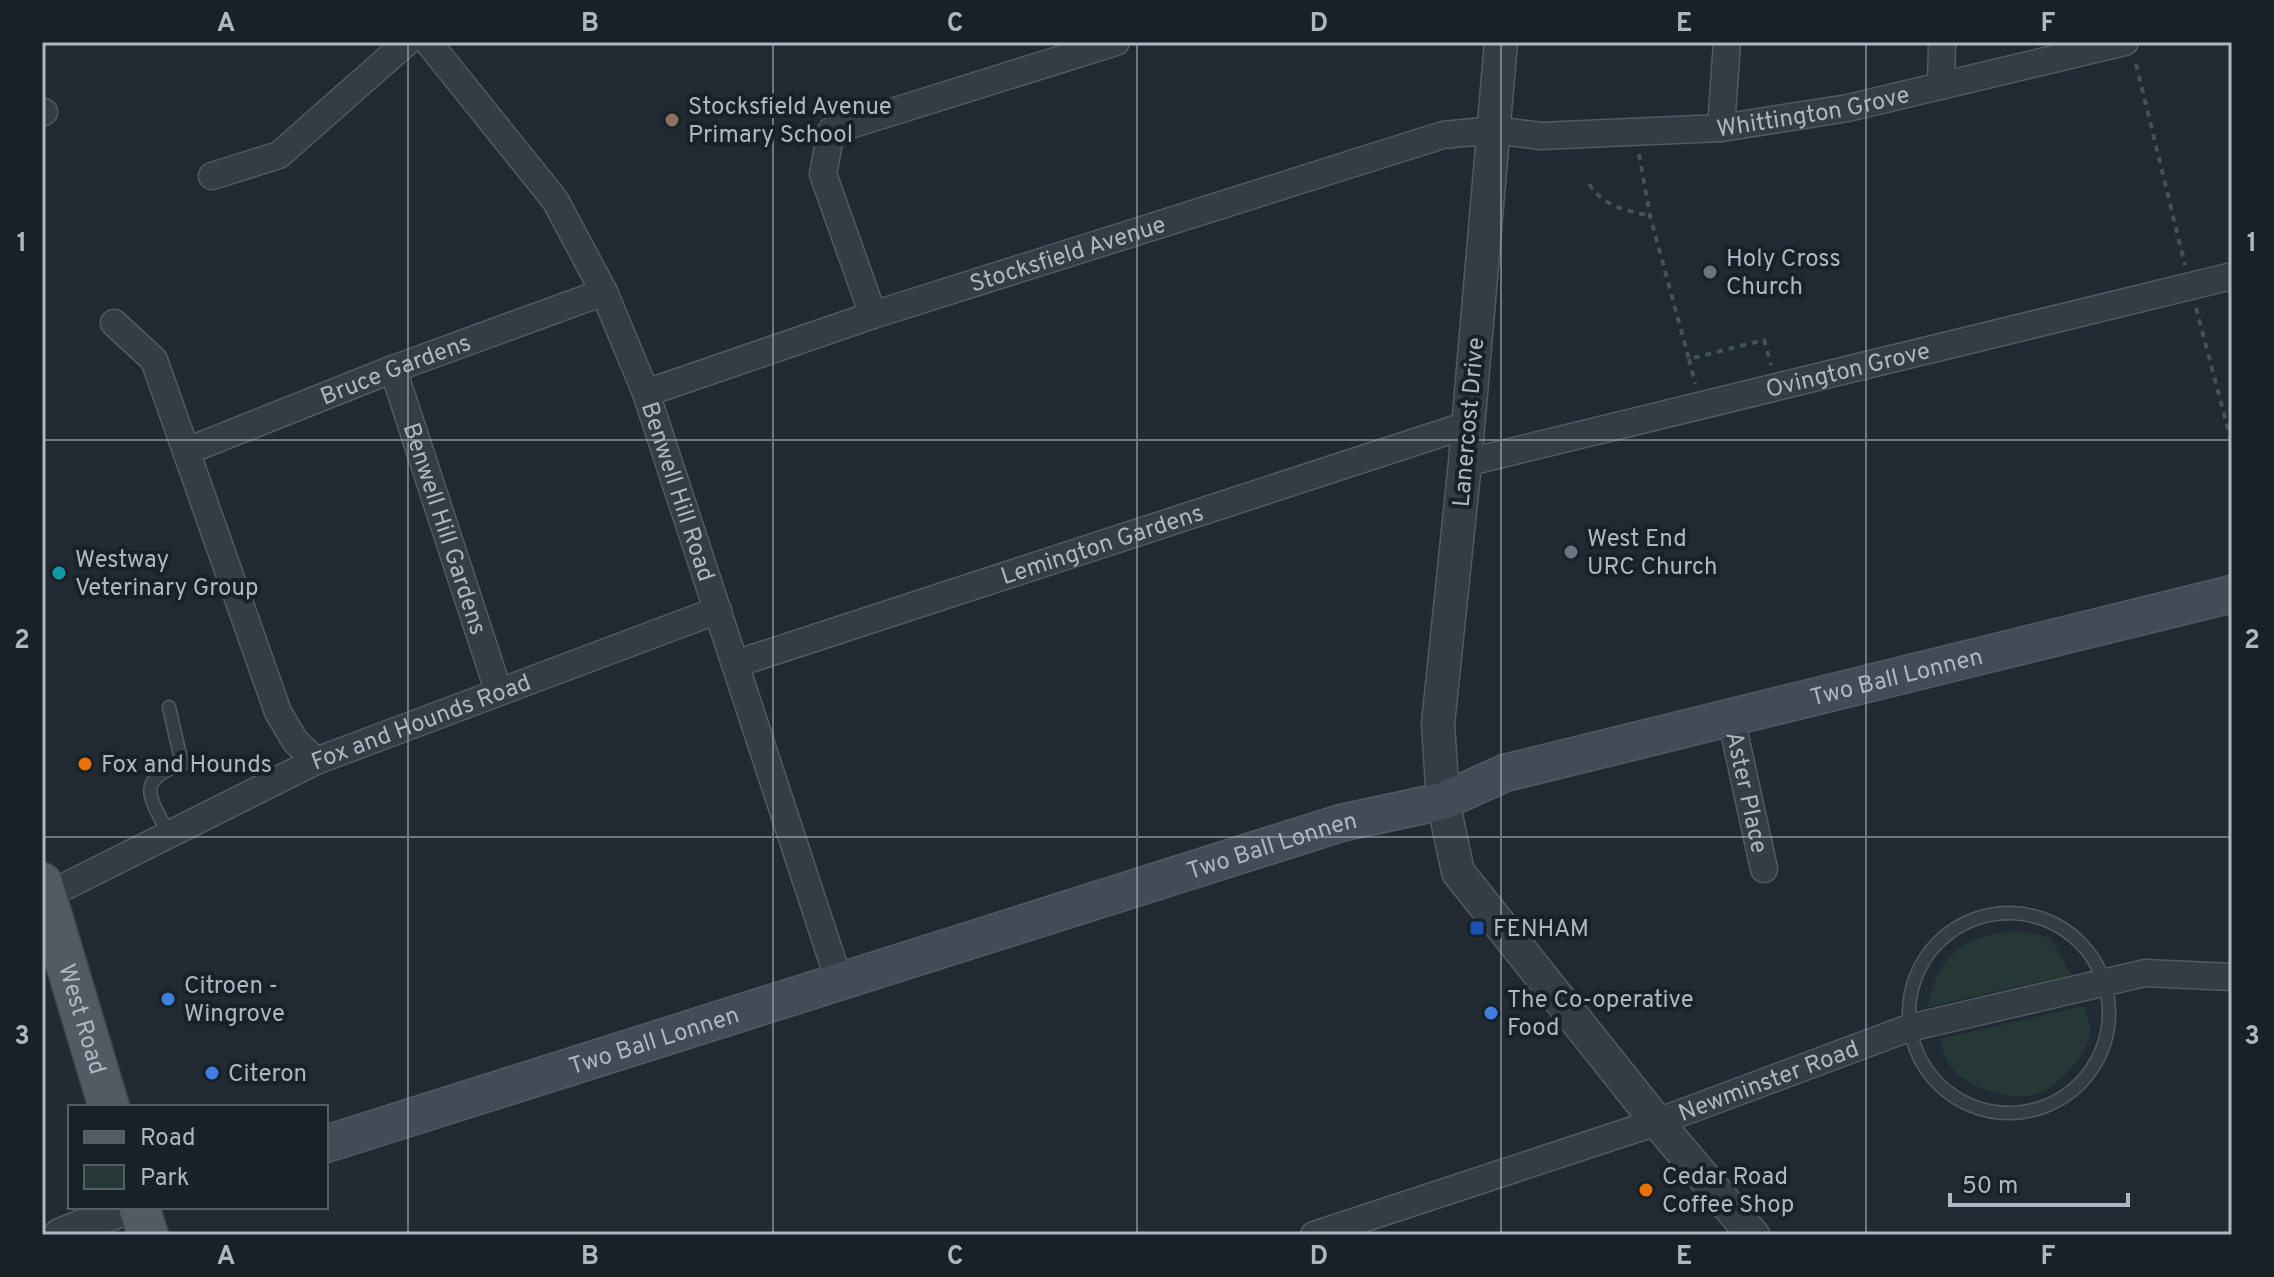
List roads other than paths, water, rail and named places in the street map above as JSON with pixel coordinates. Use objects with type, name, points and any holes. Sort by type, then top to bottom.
[{"type":"main road","name":"Two Ball Lonnen","points":[[328,1143],[840,984],[1341,823],[1443,801],[1505,773],[2232,594]]},
{"type":"main road","name":"West Road","points":[[44,890],[108,1105]]},
{"type":"main road","points":[[140,1209],[148,1235]]},
{"type":"street","points":[[212,176],[279,155],[407,42]]},
{"type":"street","name":"Benwell Hill Road","points":[[428,42],[555,200],[604,292],[646,393],[840,984]]},
{"type":"street","points":[[873,315],[823,174],[831,131],[1116,42]]},
{"type":"street","name":"Lanercost Drive","points":[[1501,42],[1465,463],[1438,724],[1443,801],[1458,872],[1657,1122],[1753,1235]]},
{"type":"street","points":[[1721,128],[1727,42]]},
{"type":"street","points":[[1941,86],[1942,42]]},
{"type":"street","name":"Whittington Grove","points":[[1495,130],[1541,136],[1721,128],[1848,108],[1941,86],[2130,50]]},
{"type":"street","name":"Stocksfield Avenue","points":[[646,393],[873,315],[1443,135],[1495,130]]},
{"type":"street","name":"Ovington Grove","points":[[1465,463],[2232,276]]},
{"type":"street","name":"Bruce Gardens","points":[[187,451],[393,369],[604,292]]},
{"type":"street","points":[[114,323],[154,360],[278,712],[295,741],[316,761]]},
{"type":"street","name":"Benwell Hill Gardens","points":[[393,369],[498,690]]},
{"type":"street","name":"Lemington Gardens","points":[[735,664],[1467,425]]},
{"type":"street","name":"Fox and Hounds Road","points":[[44,890],[169,835],[316,761],[498,690],[718,610]]},
{"type":"street","name":"Aster Place","points":[[1731,718],[1764,869]]},
{"type":"street","name":"Newminster Road","points":[[1314,1235],[1657,1122],[1909,1028],[2145,973],[2232,977]]},
{"type":"street","points":[[60,1235],[123,1209]]},
{"type":"lane","points":[[169,707],[182,764],[158,772],[150,783],[149,795],[169,835]]},
{"type":"lane","points":[[2003,912],[2046,920],[2066,930],[2091,953],[2106,982],[2109,1026],[2104,1048],[2088,1077],[2063,1099],[2032,1112],[1999,1114],[1958,1099],[1939,1086],[1919,1059],[1909,1028],[1910,994],[1921,963],[1942,937],[1970,919],[2003,912]]},
{"type":"place","name":"Stocksfield Avenue Primary School","points":[[672,120]]},
{"type":"place","name":"Holy Cross Church","points":[[1710,272]]},
{"type":"place","name":"West End URC Church","points":[[1571,552]]},
{"type":"place","name":"Westway Veterinary Group","points":[[59,573]]},
{"type":"place","name":"Fox and Hounds","points":[[85,764]]},
{"type":"place","name":"FENHAM","points":[[1477,928]]},
{"type":"place","name":"Citroen - Wingrove","points":[[168,999]]},
{"type":"place","name":"The Co-operative Food","points":[[1491,1013]]},
{"type":"place","name":"Citeron","points":[[212,1073]]},
{"type":"place","name":"Cedar Road Coffee Shop","points":[[1646,1190]]}]
